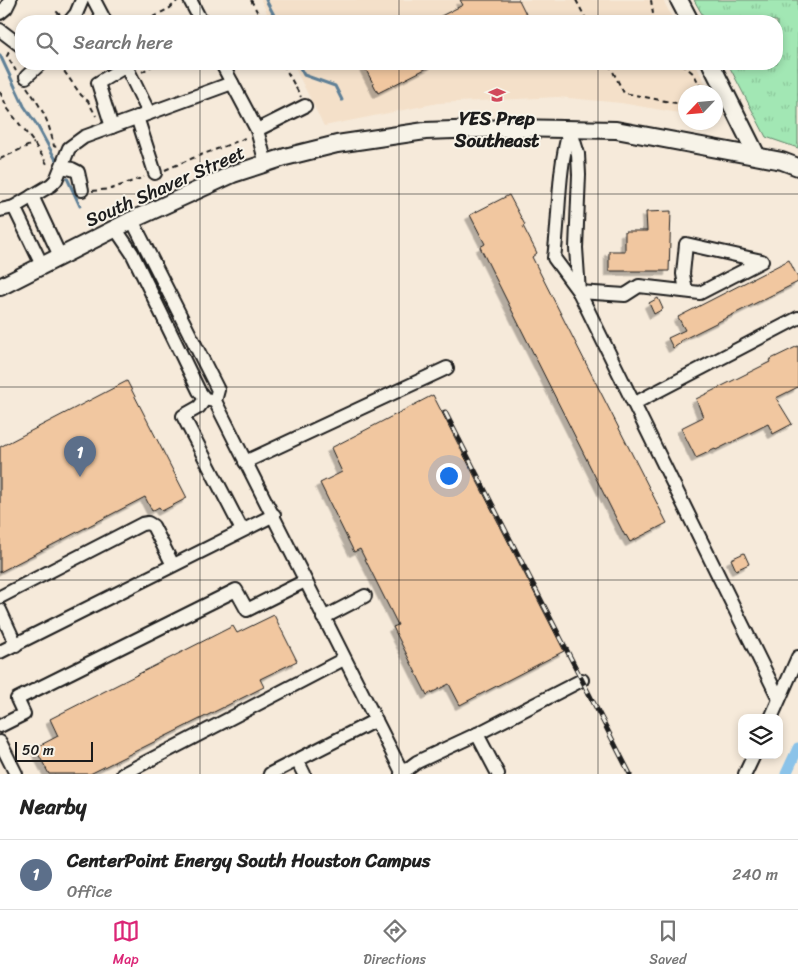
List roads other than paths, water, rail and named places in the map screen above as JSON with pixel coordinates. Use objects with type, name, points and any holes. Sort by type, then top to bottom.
[{"type":"main road","points":[[679,0],[687,15]]},
{"type":"main road","points":[[714,70],[757,156]]},
{"type":"main road","name":"South Shaver Street","points":[[0,287],[115,228],[234,174],[337,144],[425,131],[511,128],[616,130],[782,161],[798,167]]},
{"type":"lane","points":[[0,13],[6,8],[10,0]]},
{"type":"lane","points":[[75,15],[82,0]]},
{"type":"lane","points":[[94,0],[101,15]]},
{"type":"lane","points":[[190,0],[198,15]]},
{"type":"lane","points":[[0,30],[15,42]]},
{"type":"lane","points":[[24,80],[34,70]]},
{"type":"lane","points":[[112,127],[98,83],[126,70]]},
{"type":"lane","points":[[128,70],[143,115],[155,173]]},
{"type":"lane","points":[[225,70],[257,130],[266,164]]},
{"type":"lane","points":[[0,210],[14,206],[52,185],[62,167],[69,148],[84,137],[232,83]]},
{"type":"lane","points":[[257,130],[305,106]]},
{"type":"lane","points":[[570,128],[578,154],[576,248],[579,292]]},
{"type":"lane","points":[[570,128],[563,152],[560,175],[558,226],[554,258],[579,292],[779,699]]},
{"type":"lane","points":[[62,167],[78,172],[82,190]]},
{"type":"lane","points":[[560,175],[579,174]]},
{"type":"lane","points":[[32,196],[60,256]]},
{"type":"lane","points":[[14,206],[42,265]]},
{"type":"lane","points":[[132,220],[218,390],[210,400],[183,416],[242,530]]},
{"type":"lane","points":[[558,226],[577,225]]},
{"type":"lane","points":[[115,228],[132,253],[199,391],[210,400],[274,515],[323,618],[403,774],[417,762],[477,734],[582,680]]},
{"type":"lane","points":[[579,292],[625,295],[639,286],[700,293],[762,261],[686,244],[684,274],[686,291]]},
{"type":"lane","points":[[146,282],[160,274]]},
{"type":"lane","points":[[635,403],[798,318]]},
{"type":"lane","points":[[245,462],[447,368]]},
{"type":"lane","points":[[0,652],[274,515]]},
{"type":"lane","points":[[0,597],[142,524],[148,523],[152,526],[173,565]]},
{"type":"lane","points":[[0,726],[24,714],[17,699],[236,590],[247,610],[305,581]]},
{"type":"lane","points":[[323,618],[365,596]]},
{"type":"lane","points":[[0,610],[16,645]]},
{"type":"lane","points":[[773,714],[798,657]]},
{"type":"lane","points":[[123,774],[344,659]]},
{"type":"lane","points":[[272,773],[376,720]]},
{"type":"lane","points":[[477,734],[498,774]]},
{"type":"lane","points":[[0,742],[16,774]]},
{"type":"lane","points":[[745,774],[752,759]]},
{"type":"lane","points":[[297,760],[304,774]]},
{"type":"waterway","points":[[266,0],[274,15]]},
{"type":"waterway","points":[[0,55],[24,106],[56,160]]},
{"type":"waterway","points":[[301,70],[304,75],[335,86],[342,100]]},
{"type":"waterway","points":[[67,178],[80,206]]},
{"type":"waterway","points":[[786,774],[798,748]]},
{"type":"railway","points":[[445,412],[630,774]]},
{"type":"place","name":"YES Prep Southeast","points":[[497,95]]},
{"type":"place","name":"CenterPoint Energy South Houston Campus","points":[[80,477]]}]
